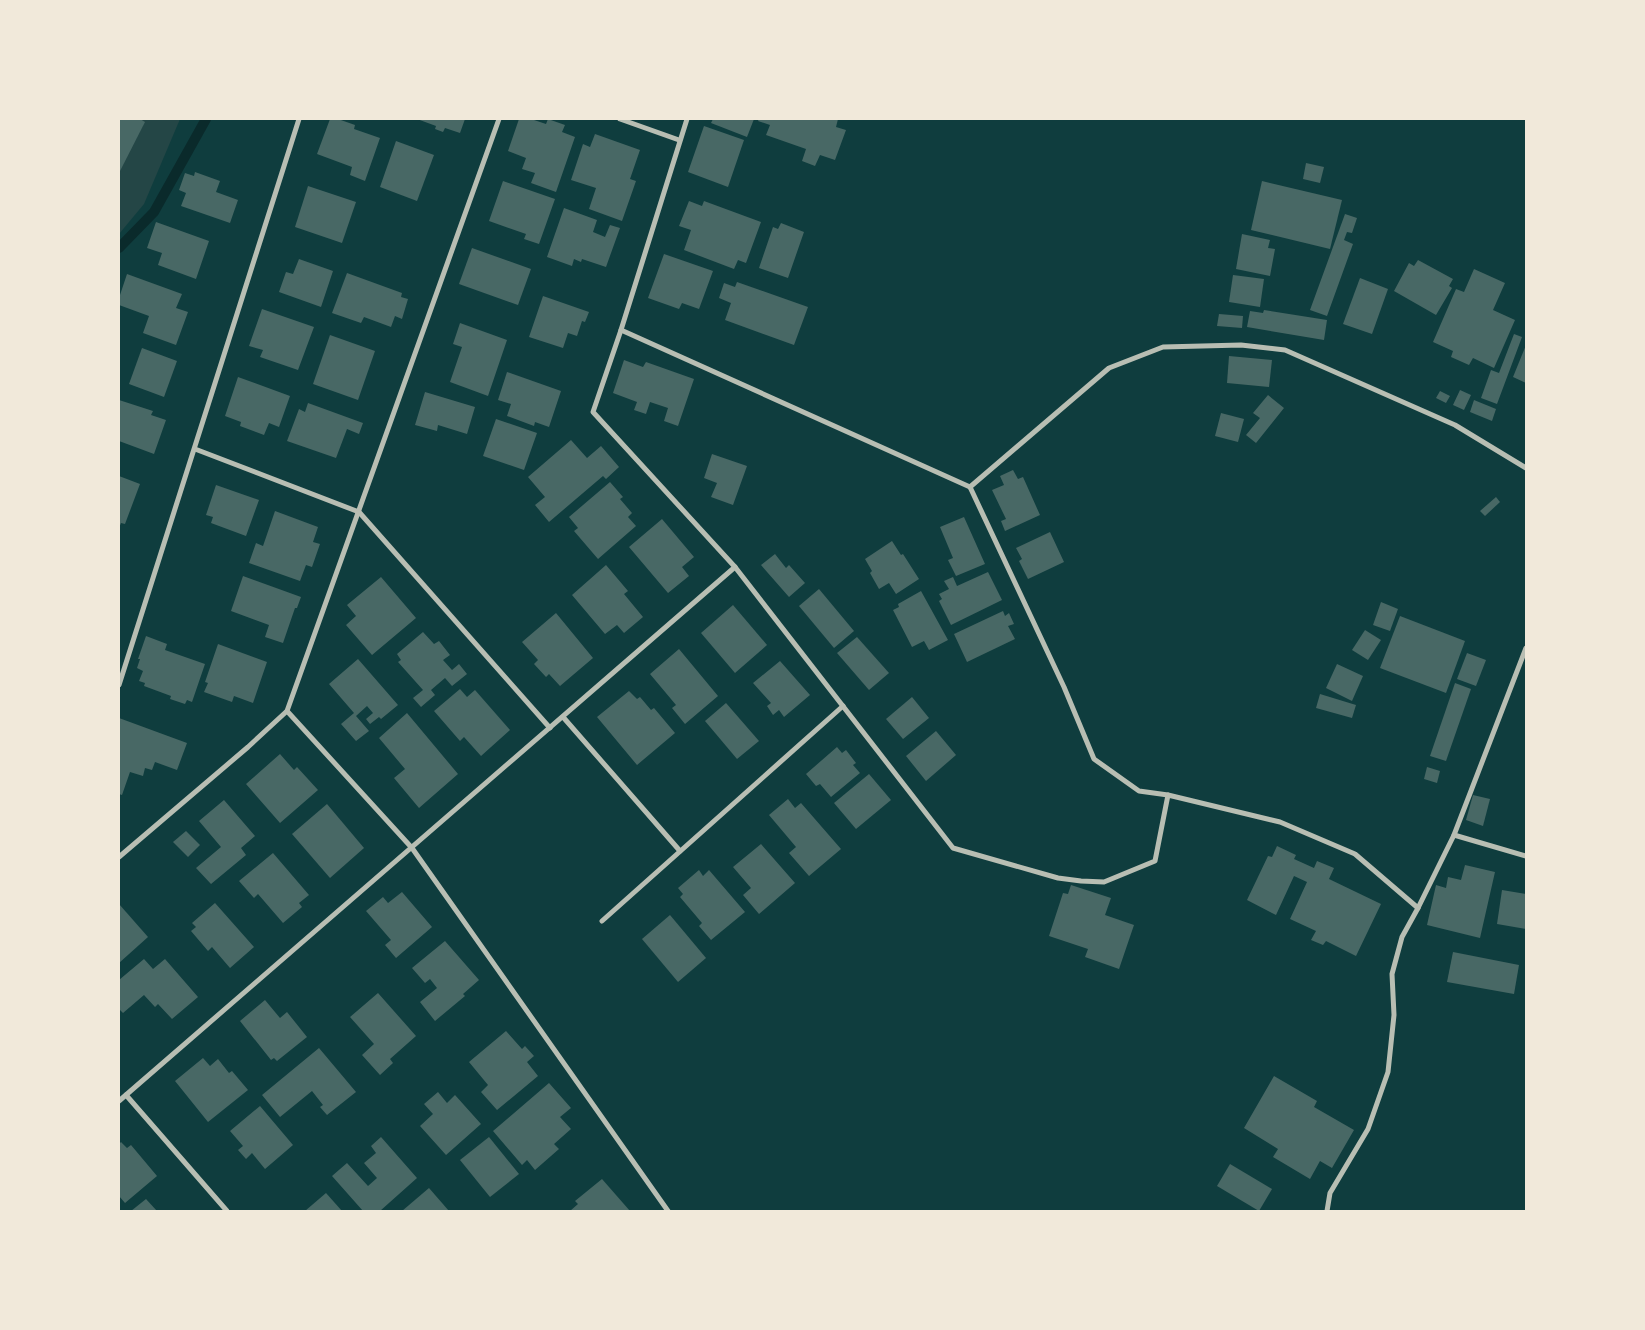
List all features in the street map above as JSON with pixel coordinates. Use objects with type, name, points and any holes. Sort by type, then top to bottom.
[{"type":"street","points":[[119,685],[299,119]]},
{"type":"street","points":[[119,856],[288,711],[499,119]]},
{"type":"street","points":[[620,119],[679,140]]},
{"type":"street","points":[[687,119],[621,330],[593,412],[735,567],[953,848],[1058,878],[1104,882],[1155,861],[1168,795]]},
{"type":"street","points":[[621,330],[970,487],[1064,687],[1094,759],[1139,791],[1168,795],[1280,822],[1355,854],[1418,908]]},
{"type":"street","points":[[970,487],[1108,368],[1163,347],[1241,346],[1285,350],[1454,425],[1526,468]]},
{"type":"street","points":[[195,449],[359,512],[550,728]]},
{"type":"street","points":[[119,1101],[735,567]]},
{"type":"street","points":[[1327,1211],[1330,1193],[1368,1129],[1388,1072],[1394,1015],[1392,974],[1402,937],[1454,835],[1526,648]]},
{"type":"street","points":[[602,921],[843,706]]},
{"type":"street","points":[[288,711],[412,848],[668,1211]]},
{"type":"street","points":[[563,717],[680,851]]},
{"type":"street","points":[[1454,835],[1526,856]]},
{"type":"street","points":[[126,1095],[227,1211]]},
{"type":"shaded area","points":[[119,119],[180,119],[144,204],[119,234]]},
{"type":"building","points":[[119,119],[140,119],[145,122],[119,173]]},
{"type":"building","points":[[330,119],[338,119],[355,125],[354,129],[380,138],[365,181],[350,175],[352,167],[317,154]]},
{"type":"building","points":[[417,119],[465,119],[460,133],[445,128],[443,132],[435,129],[436,126]]},
{"type":"building","points":[[519,119],[531,119],[546,124],[548,119],[565,125],[562,132],[575,137],[556,192],[531,183],[535,173],[522,169],[526,158],[508,151]]},
{"type":"building","points":[[713,119],[754,119],[747,137],[711,123]]},
{"type":"building","points":[[759,119],[838,119],[836,127],[846,130],[835,160],[820,155],[815,166],[802,161],[806,149],[766,135],[770,125],[758,121]]},
{"type":"building","points":[[704,126],[744,140],[728,187],[688,172]]},
{"type":"building","points":[[595,134],[640,150],[630,179],[636,181],[622,221],[589,209],[596,188],[571,180],[583,144],[590,147]]},
{"type":"building","points":[[396,141],[434,155],[417,201],[380,187]]},
{"type":"building","points":[[1306,163],[1324,167],[1320,183],[1303,179]]},
{"type":"building","points":[[195,172],[220,181],[216,192],[238,200],[230,223],[181,206],[186,193],[179,190],[185,173],[194,176]]},
{"type":"building","points":[[503,181],[555,199],[539,244],[524,239],[526,234],[489,221]]},
{"type":"building","points":[[1262,181],[1342,200],[1330,249],[1251,230]]},
{"type":"building","points":[[308,186],[356,202],[342,243],[295,227]]},
{"type":"building","points":[[689,201],[702,206],[704,201],[761,222],[746,263],[738,260],[734,269],[684,250],[691,230],[679,226]]},
{"type":"building","points":[[564,208],[597,220],[593,232],[605,237],[610,225],[620,228],[606,267],[582,259],[581,262],[574,259],[572,266],[547,257]]},
{"type":"building","points":[[1345,214],[1357,218],[1352,233],[1347,232],[1344,240],[1353,244],[1327,316],[1310,310]]},
{"type":"building","points":[[156,222],[209,241],[196,279],[158,265],[162,253],[147,248]]},
{"type":"building","points":[[781,223],[804,232],[788,278],[759,268],[773,227],[778,229]]},
{"type":"building","points":[[1242,234],[1270,240],[1268,248],[1275,249],[1270,276],[1236,269]]},
{"type":"building","points":[[472,248],[531,269],[518,305],[459,284]]},
{"type":"building","points":[[664,254],[713,271],[699,309],[682,303],[679,309],[648,298]]},
{"type":"building","points":[[299,259],[333,271],[321,307],[279,292],[286,272],[293,274]]},
{"type":"building","points":[[1418,260],[1453,279],[1449,286],[1452,288],[1436,315],[1394,291],[1409,263],[1414,266]]},
{"type":"building","points":[[1474,269],[1505,283],[1493,310],[1515,320],[1494,368],[1473,358],[1469,365],[1451,357],[1453,351],[1433,342],[1456,289],[1464,292]]},
{"type":"building","points":[[347,273],[402,293],[401,297],[408,299],[402,319],[395,316],[391,327],[364,317],[361,323],[332,313]]},
{"type":"building","points":[[127,274],[182,294],[176,308],[188,312],[176,345],[143,333],[149,316],[119,305],[119,298]]},
{"type":"building","points":[[1233,275],[1264,279],[1260,307],[1229,302]]},
{"type":"building","points":[[1360,278],[1388,289],[1372,334],[1343,324]]},
{"type":"building","points":[[737,282],[808,307],[794,345],[725,320],[731,303],[719,298],[724,283],[735,287]]},
{"type":"building","points":[[543,296],[589,312],[585,322],[582,321],[577,336],[568,333],[563,348],[529,337]]},
{"type":"building","points":[[262,309],[314,327],[298,370],[260,357],[263,350],[249,346]]},
{"type":"building","points":[[1264,310],[1327,320],[1324,340],[1247,327],[1250,311],[1263,313]]},
{"type":"building","points":[[1219,314],[1243,316],[1242,328],[1217,326]]},
{"type":"building","points":[[460,323],[507,340],[488,396],[450,382],[462,347],[453,344]]},
{"type":"building","points":[[1514,334],[1522,337],[1497,404],[1481,398],[1491,370],[1499,373]]},
{"type":"building","points":[[330,335],[375,351],[358,400],[313,384]]},
{"type":"building","points":[[1526,345],[1526,383],[1513,377]]},
{"type":"building","points":[[142,348],[177,361],[164,397],[129,384]]},
{"type":"building","points":[[1229,356],[1272,360],[1269,387],[1227,383]]},
{"type":"building","points":[[624,360],[643,367],[646,362],[694,379],[678,426],[664,421],[668,408],[650,402],[646,414],[634,410],[637,402],[613,393]]},
{"type":"building","points":[[507,372],[561,391],[549,427],[535,422],[534,426],[507,416],[511,404],[498,400]]},
{"type":"building","points":[[238,377],[290,396],[279,427],[269,423],[264,435],[240,426],[241,422],[225,416]]},
{"type":"building","points":[[1460,390],[1471,395],[1464,410],[1453,405]]},
{"type":"building","points":[[1440,391],[1450,396],[1446,403],[1436,398]]},
{"type":"building","points":[[425,392],[475,407],[467,434],[438,425],[437,431],[415,425]]},
{"type":"building","points":[[1268,395],[1284,408],[1256,443],[1246,435],[1260,418],[1253,413]]},
{"type":"building","points":[[119,400],[153,411],[151,415],[166,420],[154,454],[119,441]]},
{"type":"building","points":[[1474,400],[1496,409],[1492,421],[1470,412]]},
{"type":"building","points":[[308,403],[363,423],[359,434],[347,429],[336,458],[287,441],[299,409],[305,412]]},
{"type":"building","points":[[1221,413],[1244,419],[1238,442],[1215,436]]},
{"type":"building","points":[[496,419],[537,433],[524,470],[483,456]]},
{"type":"building","points":[[571,440],[587,458],[601,446],[619,467],[606,479],[603,476],[549,522],[535,505],[545,497],[528,477]]},
{"type":"building","points":[[712,454],[747,466],[733,505],[711,497],[717,483],[704,478]]},
{"type":"building","points":[[1013,470],[1018,479],[1023,477],[1040,515],[1005,531],[1001,521],[1006,519],[992,490],[1004,485],[1000,476]]},
{"type":"building","points":[[119,476],[140,484],[125,524],[121,523],[119,528]]},
{"type":"building","points":[[610,482],[623,497],[620,499],[632,513],[628,517],[636,526],[598,559],[574,531],[578,528],[569,517]]},
{"type":"building","points":[[216,485],[259,500],[246,536],[211,523],[213,517],[206,515]]},
{"type":"building","points":[[1496,497],[1500,502],[1485,516],[1480,511]]},
{"type":"building","points":[[275,511],[318,527],[313,542],[320,544],[312,567],[306,565],[300,581],[249,563],[256,543],[263,546]]},
{"type":"building","points":[[964,517],[985,564],[956,576],[948,560],[953,558],[940,527]]},
{"type":"building","points":[[662,519],[694,557],[682,567],[689,576],[668,593],[629,547]]},
{"type":"building","points":[[1050,532],[1064,562],[1028,579],[1019,561],[1022,559],[1016,548]]},
{"type":"building","points":[[892,541],[919,579],[896,594],[889,583],[879,589],[865,559]]},
{"type":"building","points":[[775,554],[786,568],[789,565],[805,583],[789,597],[761,565]]},
{"type":"building","points":[[606,565],[628,591],[624,594],[643,617],[624,633],[617,625],[605,634],[572,595]]},
{"type":"building","points":[[988,572],[1002,600],[951,625],[939,601],[942,599],[939,594],[949,589],[944,581],[953,577],[957,586]]},
{"type":"building","points":[[243,576],[301,597],[297,608],[295,608],[283,643],[265,637],[269,625],[231,611]]},
{"type":"building","points":[[381,577],[416,618],[372,655],[346,625],[356,616],[347,605]]},
{"type":"building","points":[[819,589],[854,631],[834,648],[799,606]]},
{"type":"building","points":[[921,591],[948,640],[929,650],[924,641],[912,647],[893,610],[899,607],[898,604]]},
{"type":"building","points":[[1381,602],[1398,609],[1390,631],[1373,625]]},
{"type":"building","points":[[733,605],[767,645],[735,673],[701,633]]},
{"type":"building","points":[[1003,611],[1005,616],[1009,613],[1014,624],[1008,626],[1015,639],[967,662],[954,634]]},
{"type":"building","points":[[556,613],[593,658],[560,686],[549,674],[546,677],[534,664],[538,660],[522,642]]},
{"type":"building","points":[[1400,616],[1465,641],[1446,693],[1380,668]]},
{"type":"building","points":[[1365,630],[1381,640],[1368,660],[1352,650]]},
{"type":"building","points":[[423,632],[434,644],[439,641],[450,655],[443,660],[452,670],[459,664],[467,674],[452,686],[445,678],[431,690],[435,695],[421,707],[413,698],[423,690],[398,662],[401,660],[397,654]]},
{"type":"building","points":[[146,636],[167,644],[165,650],[205,664],[192,702],[187,700],[185,704],[170,699],[171,696],[144,686],[145,683],[139,681],[143,671],[137,668],[140,659],[138,659]]},
{"type":"building","points":[[857,637],[889,673],[869,690],[837,653]]},
{"type":"building","points":[[218,644],[267,662],[253,703],[234,696],[232,702],[204,692],[208,683],[205,682]]},
{"type":"building","points":[[679,649],[718,696],[685,724],[672,708],[676,705],[650,674]]},
{"type":"building","points":[[1467,653],[1486,660],[1476,686],[1457,679]]},
{"type":"building","points":[[358,659],[398,705],[381,719],[379,717],[370,724],[366,719],[373,713],[367,706],[356,716],[369,731],[356,741],[341,724],[354,713],[329,684]]},
{"type":"building","points":[[780,661],[810,695],[784,717],[779,710],[773,715],[767,706],[771,703],[753,683]]},
{"type":"building","points":[[1337,664],[1363,676],[1352,701],[1326,688]]},
{"type":"building","points":[[1455,683],[1471,689],[1446,761],[1430,756]]},
{"type":"building","points":[[460,689],[467,697],[475,690],[510,730],[481,756],[464,737],[460,741],[434,711]]},
{"type":"building","points":[[629,691],[637,699],[640,697],[651,710],[654,708],[675,733],[637,765],[597,717]]},
{"type":"building","points":[[1320,694],[1356,705],[1352,718],[1316,708]]},
{"type":"building","points":[[912,697],[929,718],[903,739],[886,719]]},
{"type":"building","points":[[726,703],[759,741],[737,759],[705,721]]},
{"type":"building","points":[[407,713],[458,774],[419,808],[394,778],[405,769],[379,738]]},
{"type":"building","points":[[119,718],[187,743],[177,770],[155,762],[152,770],[145,768],[143,776],[130,772],[122,795],[119,794]]},
{"type":"building","points":[[936,731],[956,755],[926,781],[906,756]]},
{"type":"building","points":[[837,747],[842,753],[846,750],[856,763],[853,765],[860,773],[831,797],[820,784],[816,786],[806,774]]},
{"type":"building","points":[[280,754],[294,770],[297,767],[318,790],[280,823],[246,784]]},
{"type":"building","points":[[1427,767],[1440,771],[1437,783],[1424,779]]},
{"type":"building","points":[[869,774],[891,800],[856,829],[834,803]]},
{"type":"building","points":[[1473,795],[1490,799],[1483,826],[1466,820]]},
{"type":"building","points":[[788,799],[795,808],[801,803],[841,849],[809,876],[789,853],[796,847],[769,815]]},
{"type":"building","points":[[224,800],[255,836],[241,848],[246,855],[211,884],[196,868],[221,847],[199,821]]},
{"type":"building","points":[[327,804],[364,848],[330,878],[292,834]]},
{"type":"building","points":[[186,831],[200,845],[188,857],[173,842]]},
{"type":"building","points":[[761,844],[795,883],[759,914],[743,895],[751,888],[733,867]]},
{"type":"building","points":[[1277,846],[1296,855],[1294,859],[1314,868],[1317,861],[1334,868],[1329,879],[1381,904],[1356,956],[1326,941],[1323,945],[1311,940],[1316,931],[1290,919],[1307,882],[1294,876],[1276,915],[1247,900],[1268,856],[1272,857]]},
{"type":"building","points":[[273,853],[309,895],[299,903],[302,907],[283,923],[258,894],[254,898],[239,881]]},
{"type":"building","points":[[1465,865],[1495,872],[1480,938],[1427,925],[1436,885],[1446,888],[1448,877],[1461,880]]},
{"type":"building","points":[[699,870],[703,876],[709,870],[745,912],[711,940],[699,926],[702,923],[680,897],[683,894],[678,888]]},
{"type":"building","points":[[1071,885],[1111,898],[1105,915],[1134,925],[1119,969],[1085,957],[1088,949],[1049,936],[1063,893],[1068,894]]},
{"type":"building","points":[[1502,890],[1526,894],[1526,929],[1497,924]]},
{"type":"building","points":[[402,892],[432,927],[396,958],[385,945],[391,940],[366,911],[383,897],[388,903]]},
{"type":"building","points":[[215,903],[254,947],[230,968],[212,947],[208,951],[191,931],[196,927],[192,923]]},
{"type":"building","points":[[119,904],[148,937],[119,963]]},
{"type":"building","points":[[670,915],[706,958],[678,982],[642,939]]},
{"type":"building","points":[[445,941],[479,980],[463,994],[465,996],[435,1021],[420,1002],[437,988],[430,979],[425,983],[412,968]]},
{"type":"building","points":[[1453,952],[1519,965],[1514,994],[1447,982]]},
{"type":"building","points":[[144,959],[153,969],[165,959],[198,997],[172,1019],[158,1004],[155,1007],[144,995],[123,1013],[119,1009],[119,980]]},
{"type":"building","points":[[378,993],[416,1036],[390,1059],[393,1063],[380,1075],[362,1055],[374,1044],[350,1017]]},
{"type":"building","points":[[265,1000],[280,1018],[287,1012],[307,1037],[277,1061],[274,1058],[271,1060],[240,1021]]},
{"type":"building","points":[[506,1031],[522,1049],[525,1046],[534,1056],[527,1062],[538,1076],[497,1110],[481,1092],[488,1085],[469,1062]]},
{"type":"building","points":[[319,1048],[356,1092],[327,1115],[320,1107],[323,1105],[312,1091],[280,1117],[262,1095]]},
{"type":"building","points":[[203,1058],[210,1066],[218,1059],[229,1073],[232,1071],[248,1090],[208,1122],[175,1081]]},
{"type":"building","points":[[1274,1076],[1317,1101],[1314,1107],[1354,1130],[1332,1168],[1320,1161],[1310,1179],[1273,1157],[1278,1149],[1244,1128]]},
{"type":"building","points":[[549,1083],[571,1108],[560,1117],[571,1129],[554,1144],[559,1149],[535,1170],[527,1160],[522,1165],[493,1131]]},
{"type":"building","points":[[438,1092],[447,1103],[455,1095],[481,1124],[446,1155],[420,1126],[433,1114],[424,1104]]},
{"type":"building","points":[[260,1106],[293,1145],[265,1169],[252,1153],[246,1159],[238,1150],[243,1146],[230,1131]]},
{"type":"building","points":[[381,1137],[417,1178],[380,1211],[363,1211],[332,1176],[347,1163],[368,1186],[377,1178],[364,1163],[376,1153],[371,1146]]},
{"type":"building","points":[[489,1137],[519,1174],[490,1197],[460,1160]]},
{"type":"building","points":[[121,1142],[127,1148],[131,1145],[157,1176],[125,1203],[119,1196],[119,1144]]},
{"type":"building","points":[[1230,1164],[1272,1189],[1259,1211],[1217,1186]]},
{"type":"building","points":[[602,1179],[630,1211],[570,1211],[578,1204],[575,1201]]},
{"type":"building","points":[[429,1188],[449,1211],[402,1211]]},
{"type":"building","points":[[326,1193],[342,1211],[305,1211]]},
{"type":"building","points":[[146,1199],[157,1211],[131,1211]]},
{"type":"waterway","points":[[119,248],[154,212],[206,119]]}]
